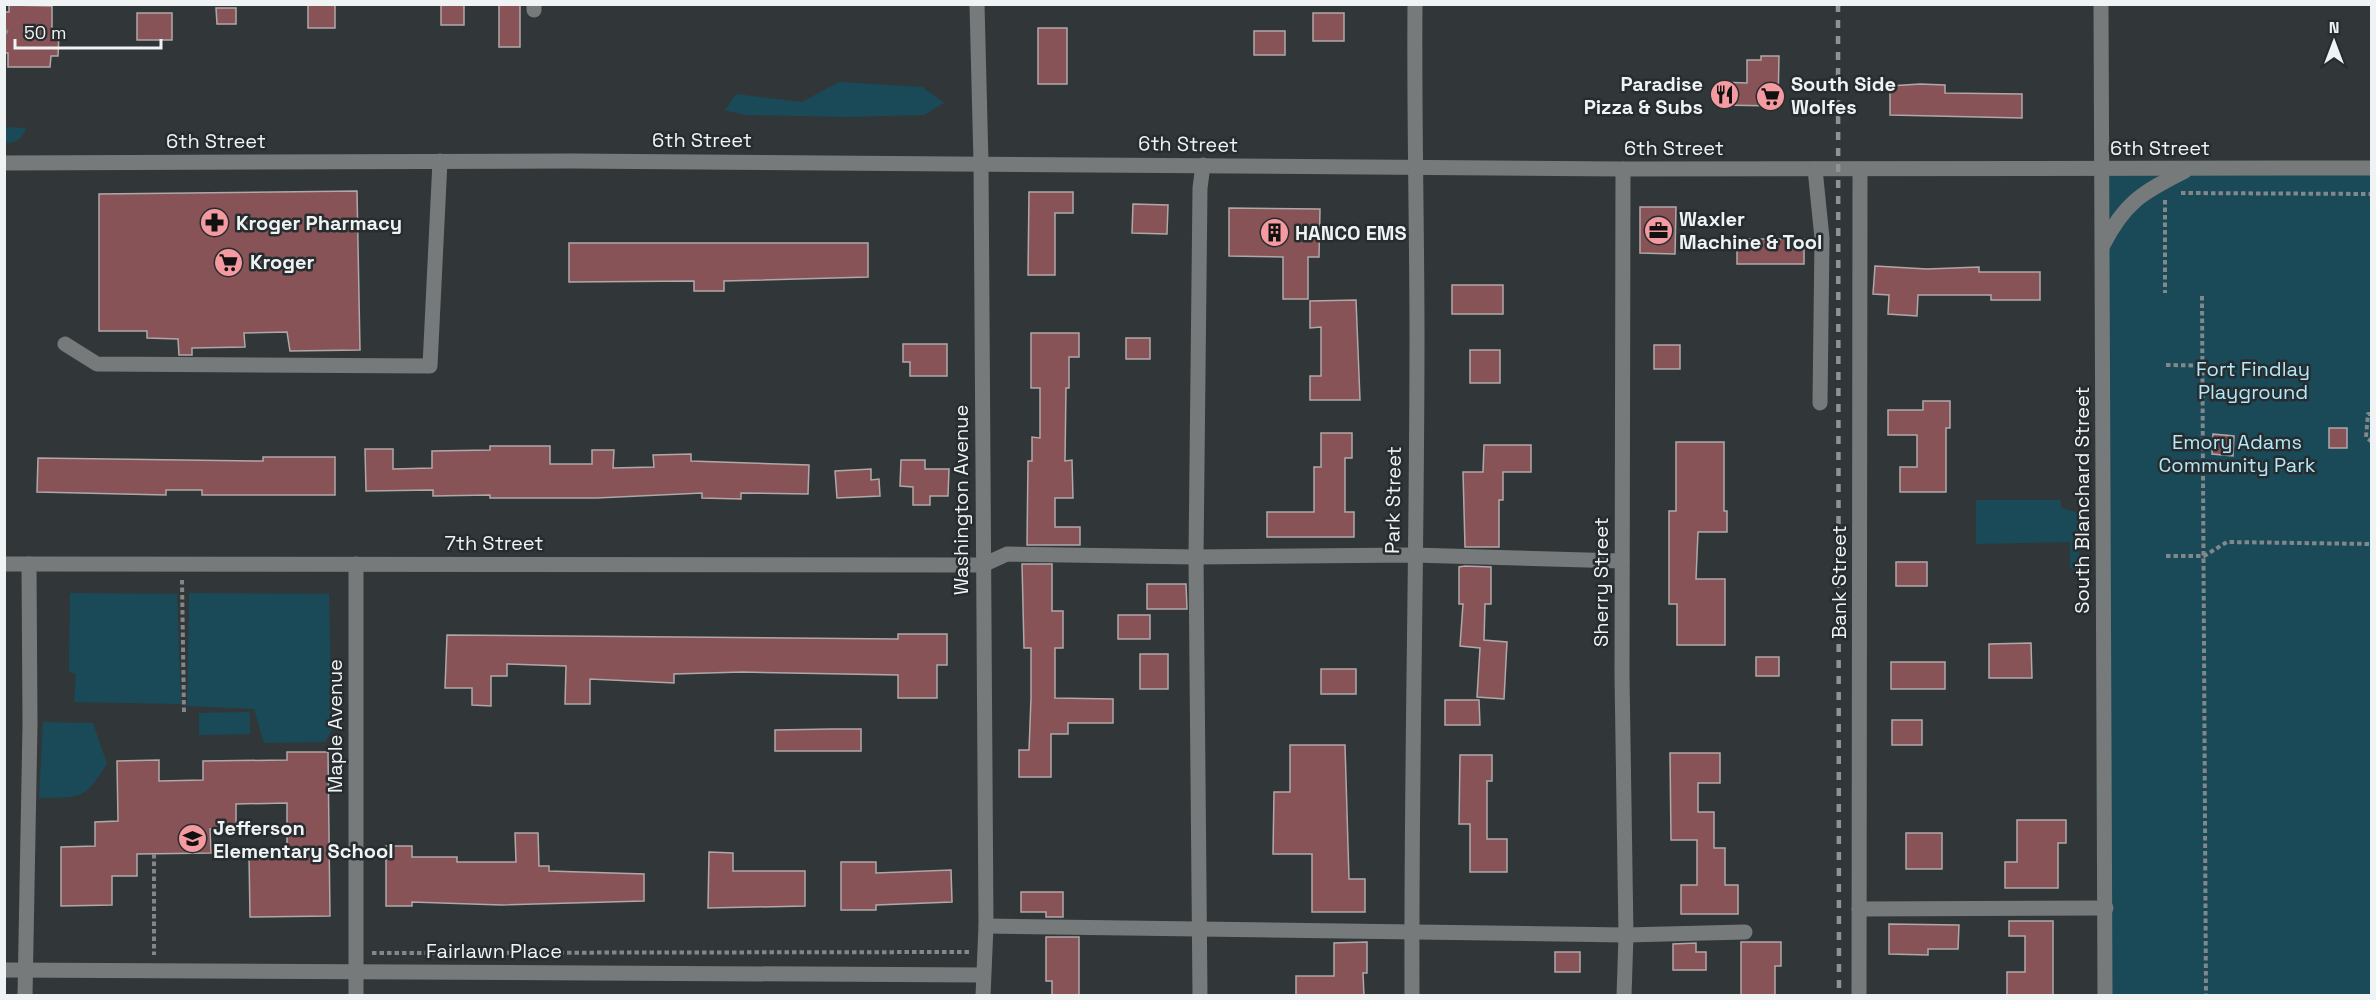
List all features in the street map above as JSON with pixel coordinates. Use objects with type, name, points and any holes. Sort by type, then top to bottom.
[{"type":"street","name":"Washington Avenue","points":[[977,4],[981,163],[986,926],[983,996]]},
{"type":"street","name":"Park Street","points":[[1412,996],[1417,167],[1414,136],[1415,4]]},
{"type":"street","name":"South Blanchard Street","points":[[2101,4],[2105,996]]},
{"type":"street","name":"6th Street","points":[[4,163],[440,161],[1623,169],[2372,168]]},
{"type":"street","points":[[65,344],[97,364],[430,366],[440,161]]},
{"type":"street","points":[[1200,996],[1196,557],[1200,188],[1203,165]]},
{"type":"street","name":"Sherry Street","points":[[1623,169],[1622,561],[1626,935],[1624,996]]},
{"type":"street","points":[[1815,169],[1822,238],[1820,403]]},
{"type":"street","name":"Bank Street","points":[[1859,996],[1860,169]]},
{"type":"street","points":[[2101,248],[2117,218],[2136,199],[2164,188],[2189,169]]},
{"type":"street","points":[[982,565],[1007,554],[1196,557],[1413,555],[1622,561]]},
{"type":"street","name":"7th Street","points":[[4,564],[982,565]]},
{"type":"street","points":[[25,996],[30,725],[29,564]]},
{"type":"street","name":"Maple Avenue","points":[[356,564],[356,996]]},
{"type":"street","points":[[1858,909],[2106,908]]},
{"type":"street","points":[[986,926],[1626,935],[1745,932]]},
{"type":"street","name":"Fairlawn Place","points":[[4,970],[983,975]]},
{"type":"path","points":[[2165,293],[2164,188],[2372,194]]},
{"type":"path","points":[[2202,296],[2206,996]]},
{"type":"path","points":[[2166,365],[2228,366]]},
{"type":"path","points":[[2372,414],[2368,414],[2366,437],[2372,442]]},
{"type":"path","points":[[2166,556],[2204,556],[2228,542],[2372,544]]},
{"type":"path","points":[[182,564],[184,713]]},
{"type":"path","points":[[154,854],[154,970]]},
{"type":"path","points":[[143,952],[166,952]]},
{"type":"path","points":[[356,953],[984,952]]},
{"type":"green space","points":[[839,82],[922,87],[944,103],[924,115],[848,117],[745,115],[725,110],[736,94],[802,102]]},
{"type":"green space","points":[[5,127],[26,128],[18,140],[5,143]]},
{"type":"green space","name":"Emory Adams Community Park","points":[[2371,169],[2371,995],[2106,995],[2102,170]]},
{"type":"green space","points":[[1976,500],[2060,500],[2062,508],[2079,513],[2079,572],[2070,567],[2070,542],[1976,544]]},
{"type":"green space","points":[[70,593],[177,594],[181,704],[74,702],[76,674],[69,672]]},
{"type":"green space","points":[[189,593],[329,594],[332,729],[325,742],[264,743],[254,709],[187,706]]},
{"type":"green space","points":[[250,712],[250,734],[199,735],[199,713]]},
{"type":"green space","points":[[43,722],[93,723],[107,764],[92,785],[80,795],[39,798]]},
{"type":"building","points":[[308,4],[335,4],[335,28],[308,28]]},
{"type":"building","points":[[441,4],[464,4],[464,25],[441,25]]},
{"type":"building","points":[[499,4],[520,4],[520,47],[499,47]]},
{"type":"building","points":[[9,5],[52,6],[52,33],[59,33],[58,56],[51,56],[50,67],[8,67],[8,53],[4,53],[4,12],[9,12]]},
{"type":"building","points":[[216,8],[236,8],[236,24],[217,24]]},
{"type":"building","points":[[137,13],[172,13],[172,40],[137,40]]},
{"type":"building","points":[[1313,13],[1344,13],[1344,41],[1313,41]]},
{"type":"building","points":[[1038,28],[1067,28],[1067,84],[1038,84]]},
{"type":"building","points":[[1254,31],[1285,31],[1285,55],[1254,55]]},
{"type":"building","points":[[1761,56],[1779,56],[1778,106],[1719,105],[1719,82],[1747,83],[1747,60],[1761,60]]},
{"type":"building","points":[[1945,85],[1945,93],[2022,94],[2022,118],[1890,115],[1890,86]]},
{"type":"building","name":"Kroger","points":[[357,191],[360,350],[290,351],[287,332],[244,333],[245,347],[192,348],[192,355],[179,355],[178,339],[147,338],[147,331],[99,331],[99,194]]},
{"type":"building","points":[[1029,192],[1073,192],[1073,213],[1055,213],[1055,275],[1028,275]]},
{"type":"building","points":[[1133,204],[1168,205],[1167,234],[1132,233]]},
{"type":"building","name":"Waxler Machine & Tool","points":[[1640,207],[1676,207],[1675,254],[1640,253]]},
{"type":"building","name":"HANCO EMS","points":[[1229,208],[1320,209],[1319,257],[1308,257],[1308,299],[1283,299],[1283,257],[1229,256]]},
{"type":"building","points":[[1737,239],[1804,239],[1804,264],[1737,264]]},
{"type":"building","points":[[569,243],[868,243],[868,277],[724,281],[724,291],[694,291],[694,281],[569,282]]},
{"type":"building","points":[[1875,266],[1927,269],[1979,267],[1979,272],[2040,272],[2040,300],[1991,300],[1991,295],[1918,295],[1917,316],[1888,314],[1889,295],[1873,294]]},
{"type":"building","points":[[1452,285],[1503,285],[1503,314],[1452,314]]},
{"type":"building","points":[[1356,300],[1360,400],[1310,400],[1310,376],[1321,376],[1321,327],[1310,328],[1310,301]]},
{"type":"building","points":[[1031,333],[1079,333],[1079,357],[1069,357],[1069,388],[1066,388],[1065,461],[1072,460],[1073,498],[1055,498],[1055,527],[1080,527],[1080,545],[1027,545],[1028,461],[1032,461],[1032,437],[1040,438],[1040,388],[1031,388]]},
{"type":"building","points":[[1126,338],[1150,338],[1150,359],[1126,359]]},
{"type":"building","points":[[903,344],[947,344],[947,376],[910,376],[910,362],[903,362]]},
{"type":"building","points":[[1654,345],[1680,345],[1680,369],[1654,369]]},
{"type":"building","points":[[1470,350],[1500,350],[1500,383],[1470,383]]},
{"type":"building","points":[[1923,401],[1950,401],[1950,428],[1946,428],[1946,492],[1900,492],[1900,467],[1917,467],[1917,435],[1888,435],[1888,410],[1923,410]]},
{"type":"building","points":[[2329,428],[2347,428],[2347,448],[2329,448]]},
{"type":"building","points":[[1321,433],[1352,433],[1352,458],[1345,458],[1345,512],[1354,512],[1354,537],[1267,537],[1267,512],[1314,512],[1314,467],[1321,467]]},
{"type":"building","points":[[2213,434],[2234,436],[2233,456],[2212,454]]},
{"type":"building","points":[[1676,442],[1724,442],[1724,511],[1727,511],[1727,532],[1698,532],[1696,579],[1725,579],[1725,645],[1677,645],[1677,604],[1669,604],[1669,511],[1676,511]]},
{"type":"building","points":[[1484,445],[1531,445],[1531,472],[1503,472],[1503,500],[1499,500],[1499,547],[1465,547],[1463,472],[1483,472]]},
{"type":"building","points":[[490,446],[550,446],[550,464],[592,464],[592,450],[614,450],[613,468],[654,467],[653,455],[691,454],[691,461],[809,465],[808,494],[741,493],[741,499],[702,498],[702,493],[597,498],[490,498],[490,495],[433,496],[433,490],[366,491],[365,449],[393,449],[393,469],[432,468],[432,451],[490,450]]},
{"type":"building","points":[[263,457],[335,457],[335,495],[202,495],[202,490],[166,490],[166,495],[37,492],[38,458],[263,461]]},
{"type":"building","points":[[901,460],[925,460],[925,469],[949,469],[948,496],[930,496],[930,505],[913,505],[913,487],[900,486]]},
{"type":"building","points":[[871,469],[871,480],[879,479],[880,496],[837,498],[835,471]]},
{"type":"building","points":[[1896,562],[1927,562],[1927,586],[1896,586]]},
{"type":"building","points":[[1022,564],[1052,564],[1052,611],[1063,611],[1063,648],[1055,648],[1055,698],[1113,699],[1113,723],[1068,723],[1068,734],[1051,734],[1051,777],[1019,777],[1019,750],[1029,750],[1031,698],[1031,648],[1024,648]]},
{"type":"building","points":[[1459,567],[1491,567],[1491,604],[1485,604],[1484,640],[1507,642],[1504,699],[1477,697],[1480,648],[1460,646],[1463,604],[1459,604]]},
{"type":"building","points":[[1147,584],[1186,584],[1187,609],[1147,609]]},
{"type":"building","points":[[1118,615],[1150,615],[1150,639],[1118,639]]},
{"type":"building","points":[[898,634],[947,634],[947,665],[937,665],[937,698],[898,698],[898,675],[742,672],[674,674],[674,683],[590,679],[590,704],[565,704],[566,666],[507,664],[507,676],[491,676],[491,706],[472,705],[472,688],[445,688],[447,635],[898,639]]},
{"type":"building","points":[[2031,643],[2032,678],[1989,678],[1989,644]]},
{"type":"building","points":[[1140,654],[1168,654],[1168,689],[1140,689]]},
{"type":"building","points":[[1756,657],[1779,657],[1779,676],[1756,676]]},
{"type":"building","points":[[1891,662],[1945,662],[1945,689],[1891,689]]},
{"type":"building","points":[[1321,669],[1356,669],[1356,694],[1321,694]]},
{"type":"building","points":[[1445,700],[1479,700],[1480,725],[1445,725]]},
{"type":"building","points":[[1892,720],[1922,720],[1922,745],[1892,745]]},
{"type":"building","points":[[861,729],[861,751],[775,751],[775,730]]},
{"type":"building","points":[[1290,745],[1345,745],[1349,879],[1365,879],[1365,912],[1312,912],[1312,854],[1273,854],[1274,792],[1290,792]]},
{"type":"building","points":[[287,752],[328,752],[330,916],[250,917],[249,855],[287,855],[287,803],[236,804],[236,829],[210,829],[211,853],[137,854],[137,876],[112,876],[112,905],[61,906],[61,847],[95,846],[95,822],[118,821],[117,761],[159,760],[159,781],[203,780],[203,761],[287,760]]},
{"type":"building","points":[[1670,753],[1720,753],[1720,783],[1698,783],[1698,812],[1714,812],[1714,848],[1725,848],[1725,885],[1738,885],[1738,914],[1681,914],[1681,885],[1697,885],[1697,840],[1671,840]]},
{"type":"building","points":[[1460,755],[1492,755],[1492,781],[1487,781],[1487,839],[1507,839],[1507,872],[1470,872],[1470,824],[1459,824]]},
{"type":"building","points":[[2017,820],[2066,820],[2066,843],[2058,843],[2058,888],[2005,888],[2005,862],[2017,862]]},
{"type":"building","points":[[515,833],[538,833],[539,866],[549,866],[549,871],[644,874],[644,901],[501,905],[412,902],[412,906],[386,906],[386,846],[412,846],[412,857],[457,857],[457,862],[516,862]]},
{"type":"building","points":[[1906,833],[1942,833],[1942,869],[1906,869]]},
{"type":"building","points":[[709,852],[733,853],[733,871],[805,871],[805,906],[708,908]]},
{"type":"building","points":[[841,862],[876,862],[876,873],[951,870],[952,902],[876,905],[876,910],[841,910]]},
{"type":"building","points":[[1021,892],[1063,892],[1063,917],[1046,917],[1046,912],[1021,912]]},
{"type":"building","points":[[2009,921],[2053,921],[2053,996],[2007,996],[2007,972],[2025,972],[2025,936],[2009,936]]},
{"type":"building","points":[[1889,924],[1959,925],[1958,949],[1928,949],[1928,955],[1889,954]]},
{"type":"building","points":[[1046,937],[1079,937],[1079,996],[1052,996],[1052,981],[1046,981]]},
{"type":"building","points":[[1367,942],[1367,973],[1363,973],[1364,996],[1296,996],[1296,976],[1334,976],[1334,943]]},
{"type":"building","points":[[1741,942],[1781,942],[1781,966],[1775,966],[1775,996],[1741,996]]},
{"type":"building","points":[[1696,943],[1696,952],[1706,952],[1706,970],[1673,970],[1673,944]]},
{"type":"building","points":[[1555,952],[1580,952],[1580,972],[1555,972]]},
{"type":"railway","points":[[1838,4],[1839,996]]},
{"type":"place","name":"Paradise Pizza & Subs","points":[[1724,95]]},
{"type":"place","name":"South Side Wolfes","points":[[1770,96]]},
{"type":"place","name":"Kroger Pharmacy","points":[[215,223]]},
{"type":"place","name":"Waxler Machine & Tool","points":[[1658,230]]},
{"type":"place","name":"HANCO EMS","points":[[1274,233]]},
{"type":"place","name":"Kroger","points":[[229,262]]},
{"type":"place","name":"Jefferson Elementary School","points":[[192,839]]},
{"type":"park label","name":"Fort Findlay Playground","points":[[2253,380]]}]
